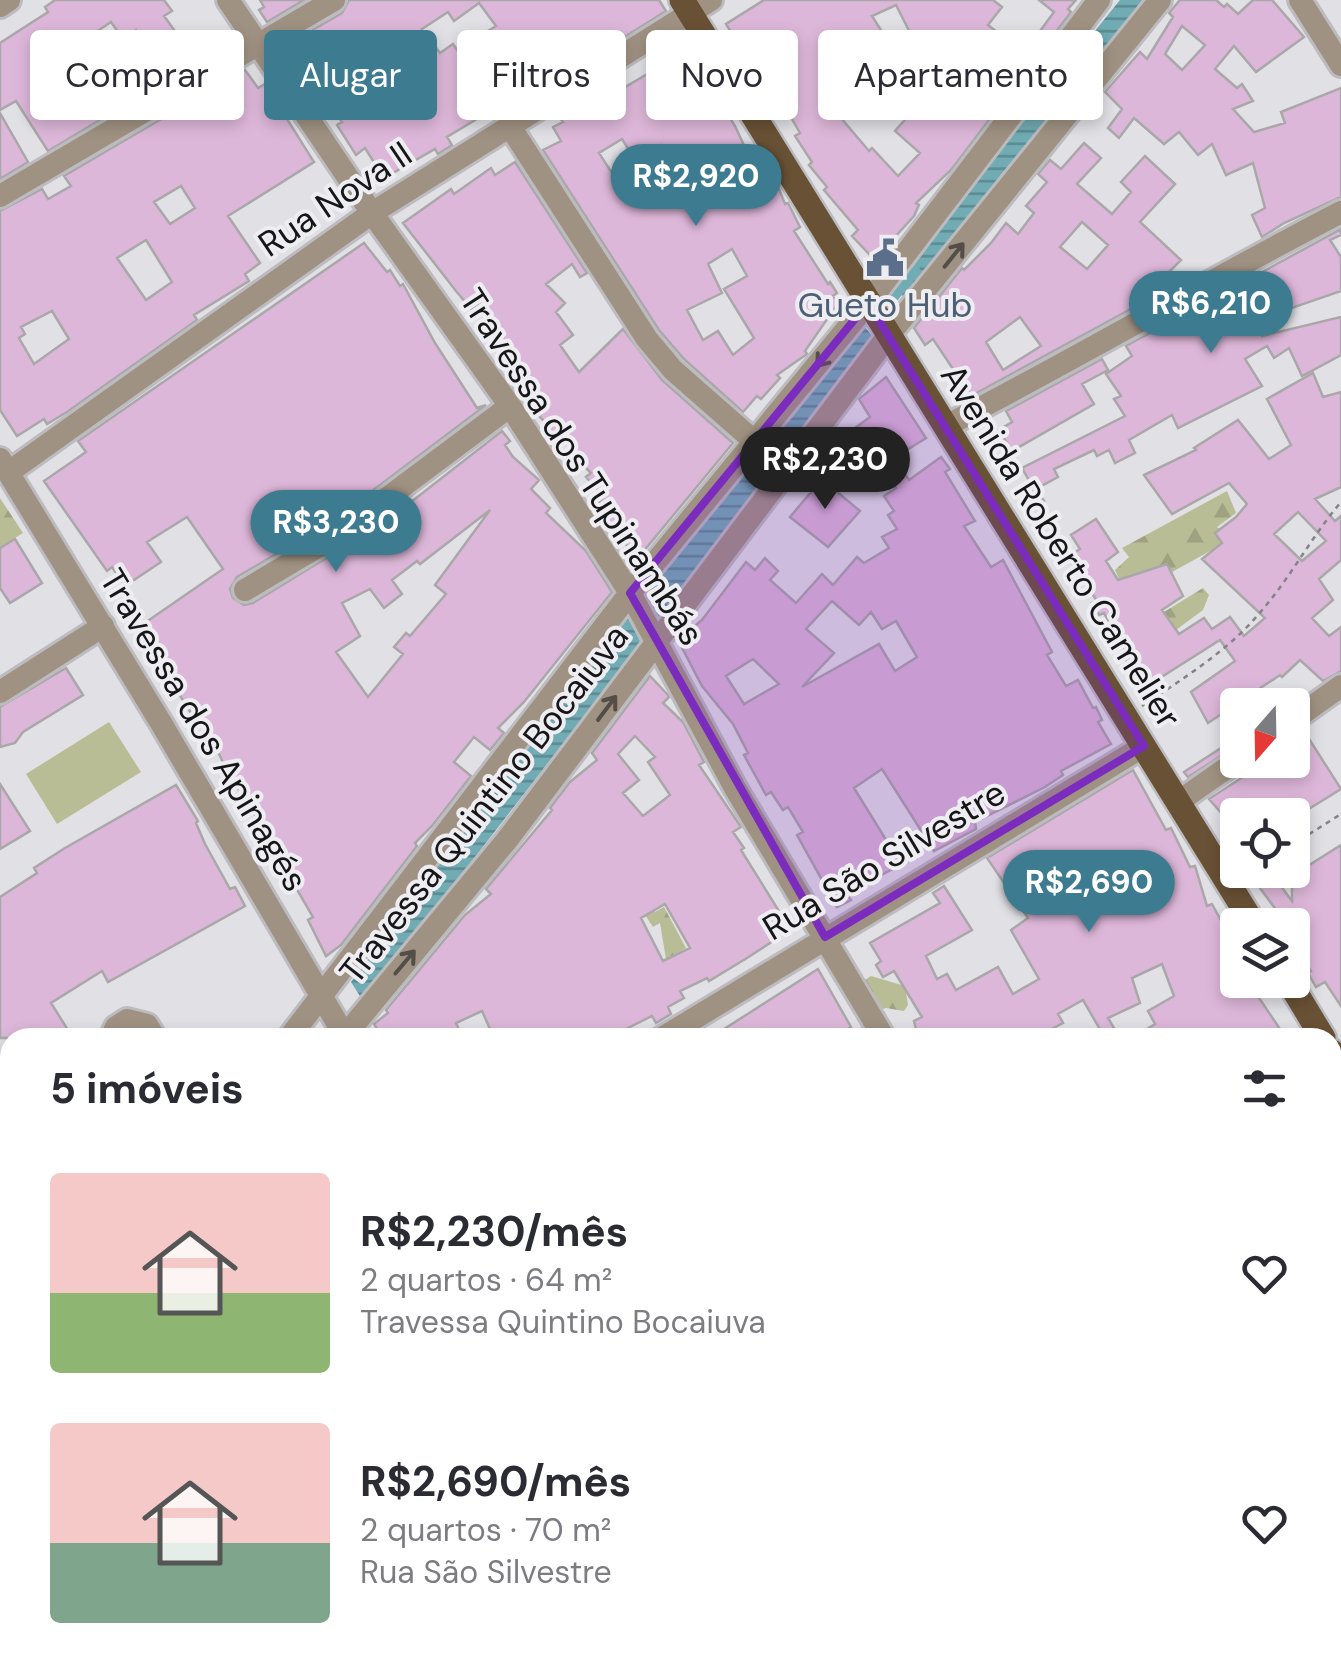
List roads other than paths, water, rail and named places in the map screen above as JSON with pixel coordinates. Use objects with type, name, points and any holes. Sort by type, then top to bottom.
[{"type":"main road","name":"Avenida Roberto Camelier","points":[[694,4],[888,336],[1243,908]]},
{"type":"main road","points":[[1299,998],[1317,1028]]},
{"type":"street","points":[[0,6],[9,0]]},
{"type":"street","name":"Travessa dos Tupinambás","points":[[228,0],[372,214],[510,406],[630,593],[735,788],[878,1028]]},
{"type":"street","points":[[0,196],[334,0]]},
{"type":"street","name":"Travessa Quintino Bocaiuva","points":[[297,1028],[630,593],[868,303],[1099,0]]},
{"type":"street","name":"Travessa Quintino Bocaiuva","points":[[351,1028],[506,840],[888,336],[1160,0]]},
{"type":"street","points":[[1304,1],[1341,65]]},
{"type":"street","name":"Rua Nova II","points":[[4,466],[372,214],[694,4]]},
{"type":"street","points":[[509,125],[647,339],[673,370],[755,442]]},
{"type":"street","points":[[946,426],[1341,212]]},
{"type":"street","points":[[245,590],[339,534],[510,406]]},
{"type":"street","name":"Travessa dos Apinagés","points":[[4,466],[103,626],[339,1028]]},
{"type":"street","points":[[0,692],[103,626]]},
{"type":"street","points":[[1310,708],[1341,686]]},
{"type":"street","name":"Rua São Silvestre","points":[[678,1028],[824,936],[1144,746]]},
{"type":"street","points":[[1178,802],[1220,773]]},
{"type":"street","points":[[116,1028],[127,1020],[149,1028]]},
{"type":"water","points":[[1120,0],[1149,0],[1103,56],[1103,30],[1096,30]]},
{"type":"water","points":[[1023,120],[1051,120],[905,299],[891,282]]},
{"type":"water","points":[[862,323],[876,341],[363,1001],[351,982],[628,610]]},
{"type":"waterway","points":[[886,300],[911,270]]},
{"type":"place","name":"Gueto Hub","points":[[885,258]]}]
